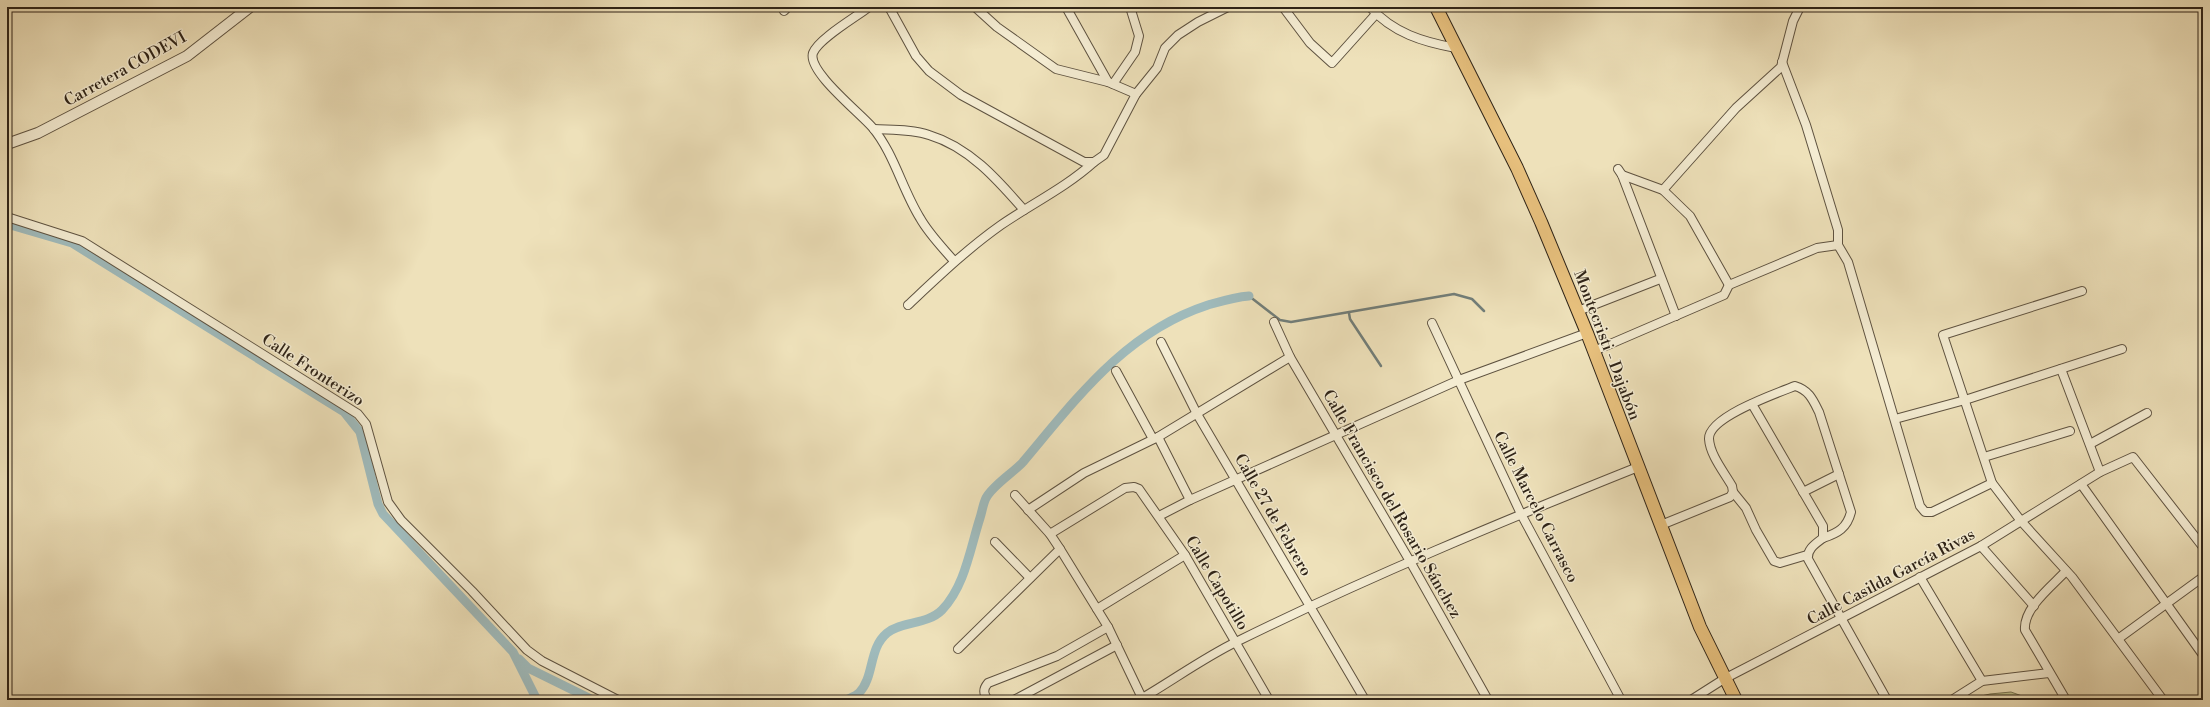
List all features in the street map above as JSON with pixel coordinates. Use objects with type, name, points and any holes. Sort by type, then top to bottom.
[{"type":"main road","name":"Montecristi - Dajabón","points":[[1436,7],[1518,170],[1594,351],[1700,627],[1724,679],[1736,700]]},
{"type":"street","name":"Carretera CODEVI","points":[[7,144],[38,133],[187,56],[250,7]]},
{"type":"street","points":[[869,7],[818,44],[812,53],[812,62],[818,73],[860,113],[874,129],[887,150],[920,218],[954,261]]},
{"type":"street","points":[[889,7],[916,56],[929,71],[961,95],[1084,162],[1094,162]]},
{"type":"street","points":[[975,7],[997,27],[1056,69],[1110,83],[1136,94]]},
{"type":"street","points":[[1066,7],[1110,83]]},
{"type":"street","points":[[1110,83],[1135,52],[1139,36],[1130,7]]},
{"type":"street","points":[[908,305],[954,261],[984,237],[1024,210],[1073,181],[1094,162],[1104,156],[1136,94],[1157,68],[1165,48],[1178,35],[1198,22],[1228,7]]},
{"type":"street","points":[[1282,7],[1310,43],[1332,63],[1376,14]]},
{"type":"street","points":[[1370,7],[1376,14],[1404,34],[1424,42],[1456,48]]},
{"type":"street","points":[[1663,190],[1736,108],[1781,67],[1785,58],[1793,21],[1800,7]]},
{"type":"street","points":[[1782,62],[1806,125],[1838,230],[1838,245],[1848,262],[1920,506],[1925,512],[1932,512],[1992,483]]},
{"type":"street","points":[[874,129],[929,135],[951,145],[991,172],[1024,210]]},
{"type":"street","points":[[1676,316],[1660,279],[1620,172],[1663,190],[1690,216],[1729,285]]},
{"type":"street","name":"Calle Fronterizo","points":[[7,217],[82,241],[358,414],[366,424],[388,502],[401,520],[472,591],[527,650],[542,661],[618,700]]},
{"type":"street","points":[[1594,351],[1724,296],[1729,285],[1817,248],[1838,245]]},
{"type":"street","points":[[1578,311],[1660,279]]},
{"type":"street","points":[[2082,290],[1943,335],[1992,483],[2021,521],[2066,571],[2163,700]]},
{"type":"street","name":"Calle Francisco del Rosario Sánchez","points":[[1274,322],[1290,357],[1411,563],[1488,700]]},
{"type":"street","name":"Calle Marcelo Carrasco","points":[[1432,323],[1521,514],[1621,700]]},
{"type":"street","points":[[1159,516],[1190,500],[1459,380],[1586,333]]},
{"type":"street","name":"Calle 27 de Febrero","points":[[1161,342],[1197,414],[1237,479],[1365,700]]},
{"type":"street","points":[[1895,419],[1965,400],[2122,349]]},
{"type":"street","points":[[1028,510],[1084,473],[1156,438],[1290,357]]},
{"type":"street","points":[[2061,369],[2100,472]]},
{"type":"street","points":[[1116,372],[1156,438],[1190,500]]},
{"type":"street","points":[[1795,386],[1803,388],[1811,396],[1819,412],[1851,512],[1849,522],[1836,534],[1823,538],[1810,549],[1807,555],[1780,563],[1774,561],[1756,530],[1746,508],[1733,492],[1732,486],[1711,447],[1709,437],[1713,428],[1752,404],[1795,386]]},
{"type":"street","points":[[1752,404],[1823,526],[1823,538]]},
{"type":"street","points":[[2090,444],[2147,413]]},
{"type":"street","points":[[1984,457],[2070,431]]},
{"type":"street","name":"Calle Casilda García Rivas","points":[[1691,700],[1724,679],[1980,546],[2100,472],[2133,457],[2203,547]]},
{"type":"street","points":[[1015,495],[1050,534],[1098,609],[1117,644],[1141,699],[1236,642],[1310,607],[1521,514],[1638,468]]},
{"type":"street","points":[[1803,492],[1839,474]]},
{"type":"street","points":[[2081,484],[2168,603],[2203,655]]},
{"type":"street","name":"Calle Capotillo","points":[[1050,534],[1125,488],[1134,487],[1139,489],[1185,555],[1269,700]]},
{"type":"street","points":[[1661,525],[1726,500],[1733,492]]},
{"type":"street","points":[[995,542],[1030,578]]},
{"type":"street","points":[[1980,546],[2034,606]]},
{"type":"street","points":[[958,649],[1060,550]]},
{"type":"street","points":[[1098,609],[1185,555]]},
{"type":"street","points":[[1807,555],[1887,700]]},
{"type":"street","points":[[2066,571],[2034,606],[2024,623],[2025,630],[2066,700]]},
{"type":"street","points":[[1920,577],[1982,681]]},
{"type":"street","points":[[2118,639],[2203,577]]},
{"type":"street","points":[[988,700],[984,693],[984,688],[988,683],[1057,656],[1108,627]]},
{"type":"street","points":[[1014,700],[1117,644]]},
{"type":"street","points":[[1952,700],[1982,681],[2049,673]]},
{"type":"green space","points":[[2011,692],[2033,700],[1964,700],[1990,694]]},
{"type":"waterway","points":[[7,224],[72,243],[344,412],[360,432],[378,504],[383,514],[513,652],[537,700]]},
{"type":"waterway","points":[[1249,296],[1280,320],[1291,322],[1454,294],[1472,299],[1484,311]]},
{"type":"waterway","points":[[846,700],[858,694],[864,686],[877,647],[881,639],[887,633],[900,626],[922,621],[936,615],[950,600],[966,567],[984,503],[989,493],[1023,462],[1083,391],[1127,350],[1152,332],[1178,317],[1208,305],[1234,298],[1249,296]]},
{"type":"waterway","points":[[1349,313],[1350,319],[1381,366]]},
{"type":"waterway","points":[[519,659],[528,668],[593,700]]}]
